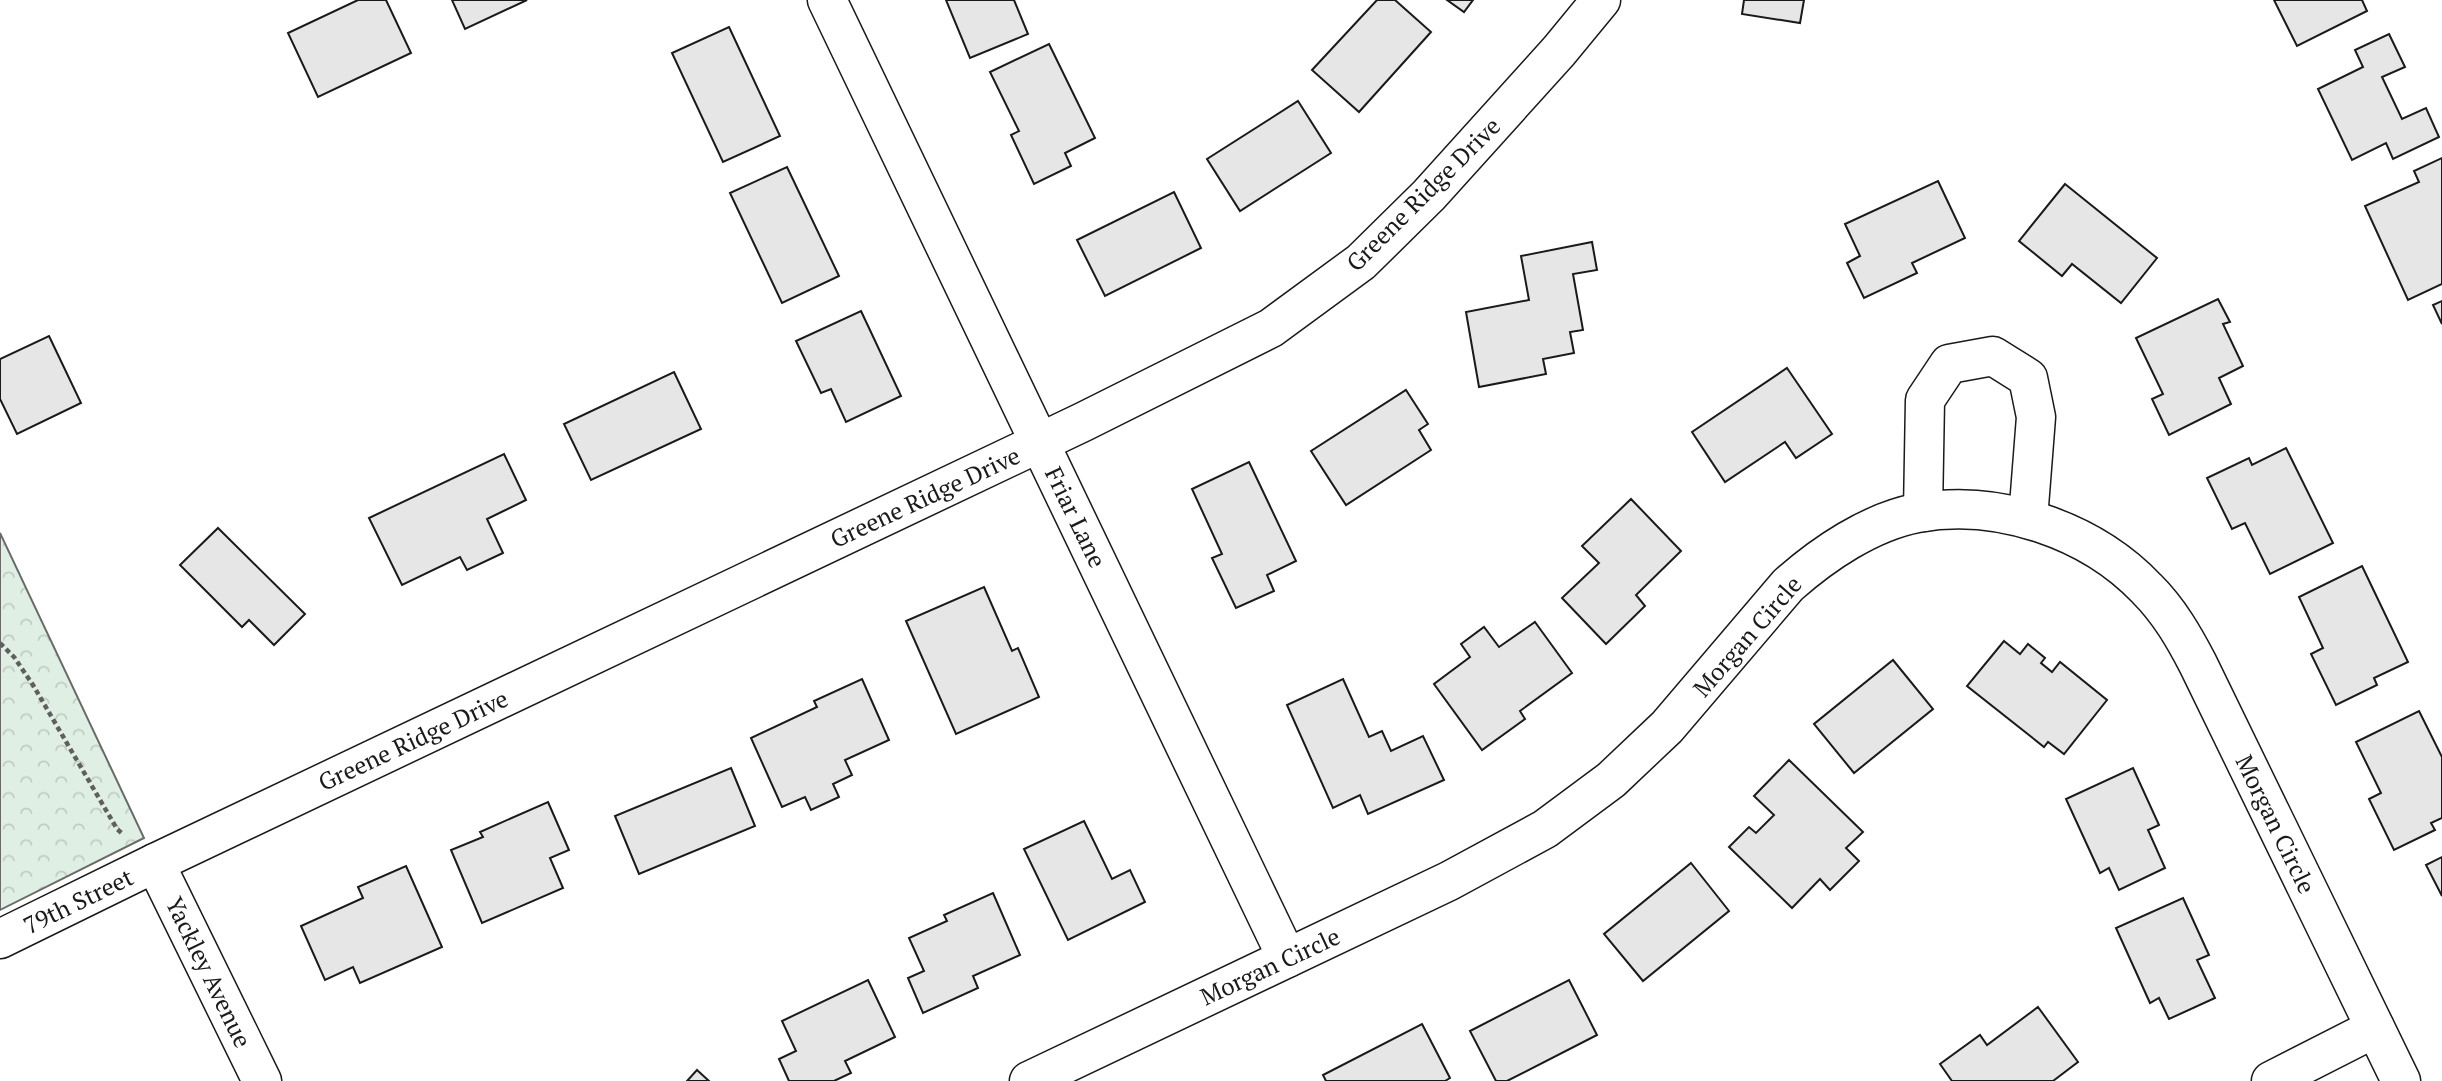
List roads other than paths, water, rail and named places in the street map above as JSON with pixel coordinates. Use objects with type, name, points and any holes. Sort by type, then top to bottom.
[{"type":"street","name":"Friar Lane","points":[[827,0],[1287,958]]},
{"type":"street","name":"Greene Ridge Drive","points":[[155,863],[1040,442],[1271,328],[1361,262],[1429,195],[1559,51],[1601,0]]},
{"type":"street","points":[[1923,512],[1924,400],[1949,365],[1993,356],[2028,378],[2036,417],[2028,519]]},
{"type":"street","name":"Morgan Circle","points":[[1029,1081],[1450,881],[1545,829],[1611,780],[1667,727],[1788,585],[1808,567],[1878,526],[1923,512],[1973,510],[2028,519],[2089,544],[2111,557],[2146,587],[2182,633],[2401,1081]]},
{"type":"street","name":"79th Street","points":[[0,939],[155,863]]},
{"type":"street","name":"Yackley Avenue","points":[[155,863],[262,1081]]},
{"type":"street","points":[[2271,1081],[2375,1028]]}]
